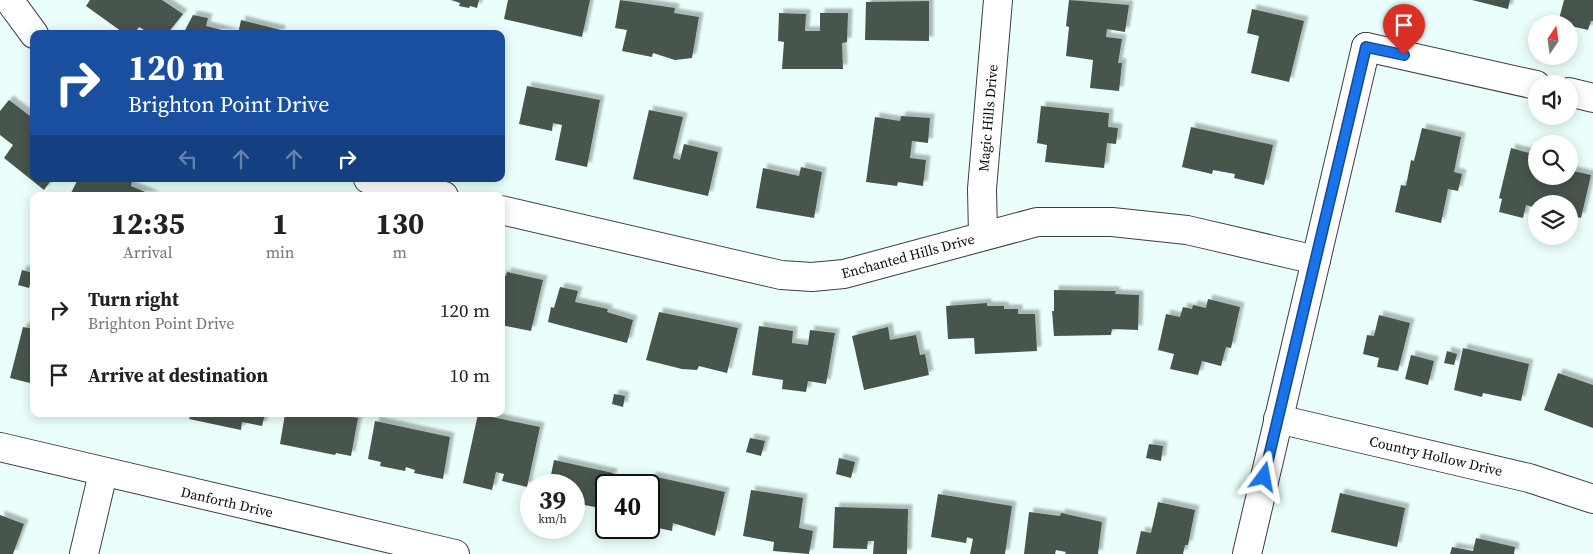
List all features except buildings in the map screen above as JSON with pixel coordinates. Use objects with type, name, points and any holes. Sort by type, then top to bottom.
[{"type":"street","points":[[9,0],[31,30]]},
{"type":"street","name":"Magic Hills Drive","points":[[983,236],[982,189],[998,0]]},
{"type":"street","points":[[1247,554],[1366,47],[1528,83]]},
{"type":"street","points":[[1578,94],[1593,98]]},
{"type":"street","points":[[381,182],[426,192]]},
{"type":"street","name":"Enchanted Hills Drive","points":[[505,211],[781,275],[812,278],[876,267],[1037,222],[1112,222],[1187,230],[1316,260]]},
{"type":"street","name":"Country Hollow Drive","points":[[1278,419],[1529,478],[1593,499]]},
{"type":"street","name":"Danforth Drive","points":[[0,447],[402,548],[455,554]]},
{"type":"street","points":[[84,554],[102,473]]},
{"type":"route","points":[[1264,477],[1366,47],[1404,55]]}]
